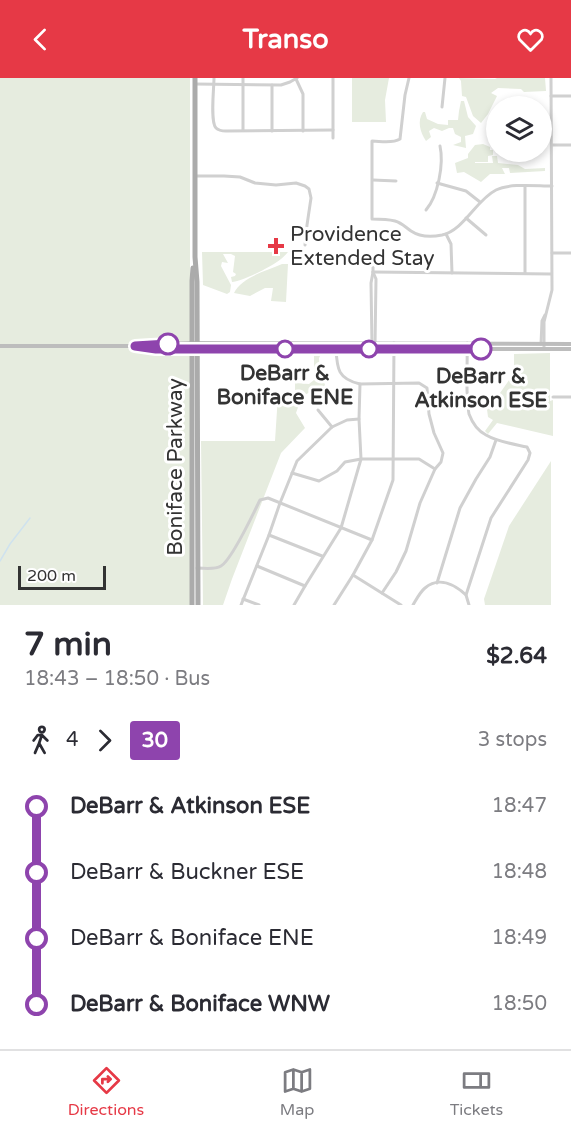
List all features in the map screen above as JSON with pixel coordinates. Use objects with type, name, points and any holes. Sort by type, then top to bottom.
[{"type":"main road","name":"Boniface Parkway","points":[[195,81],[194,176],[197,282],[194,346],[195,568],[198,605]]},
{"type":"main road","points":[[295,349],[300,346],[321,346],[328,343]]},
{"type":"main road","points":[[194,346],[467,343],[571,349]]},
{"type":"main road","points":[[0,346],[135,346],[148,344],[295,349],[468,349],[571,344]]},
{"type":"main road","name":"Boniface Parkway","points":[[192,605],[195,568]]},
{"type":"street","points":[[214,78],[213,111],[215,127],[220,131],[333,130]]},
{"type":"street","points":[[243,78],[243,130]]},
{"type":"street","points":[[195,81],[214,84],[272,85],[284,84],[296,78],[303,94],[303,131]]},
{"type":"street","points":[[333,78],[333,138]]},
{"type":"street","points":[[409,78],[400,139],[392,142],[372,141],[372,219],[396,221],[423,236],[446,234],[466,218],[480,202],[502,187],[552,186]]},
{"type":"street","points":[[442,107],[445,78]]},
{"type":"street","points":[[551,78],[551,96]]},
{"type":"street","points":[[272,85],[272,130]]},
{"type":"street","points":[[552,96],[571,96]]},
{"type":"street","points":[[552,145],[571,145]]},
{"type":"street","points":[[426,210],[433,199],[441,166],[440,146]]},
{"type":"street","points":[[542,346],[552,290],[552,162]]},
{"type":"street","points":[[194,176],[240,177],[255,183],[276,185],[296,183],[306,186],[311,198],[305,245]]},
{"type":"street","points":[[373,180],[396,181]]},
{"type":"street","points":[[437,183],[466,191],[480,202]]},
{"type":"street","points":[[525,186],[525,273]]},
{"type":"street","points":[[466,218],[486,235]]},
{"type":"street","points":[[446,234],[451,244],[452,273]]},
{"type":"street","points":[[552,253],[571,253]]},
{"type":"street","points":[[373,256],[373,272],[376,279],[374,344]]},
{"type":"street","points":[[373,272],[551,274]]},
{"type":"street","points":[[335,605],[372,540],[393,480],[394,343]]},
{"type":"street","points":[[466,595],[491,518],[530,456],[527,447],[496,440],[485,435],[476,427],[470,416],[468,404],[467,343]]},
{"type":"street","points":[[382,349],[374,344],[336,349],[338,370],[350,382],[360,384],[423,384],[427,388],[429,414],[434,433],[443,453],[441,462],[420,503],[406,551],[382,593]]},
{"type":"street","points":[[294,605],[341,528],[361,459],[360,384]]},
{"type":"street","points":[[553,397],[571,397]]},
{"type":"street","points":[[318,410],[332,427]]},
{"type":"street","points":[[241,605],[297,461],[332,427],[347,420],[359,419]]},
{"type":"street","points":[[437,583],[460,508],[490,457],[496,440]]},
{"type":"street","points":[[292,473],[319,481],[337,471],[345,462],[361,459],[419,459],[435,470]]},
{"type":"street","points":[[195,568],[216,568],[223,565],[231,555],[260,500],[268,498],[372,540]]},
{"type":"street","points":[[269,535],[322,556]]},
{"type":"street","points":[[257,566],[305,585]]},
{"type":"street","points":[[353,575],[401,605]]},
{"type":"street","points":[[413,605],[425,588],[437,583],[457,586],[466,595],[469,605]]},
{"type":"street","points":[[243,599],[259,605]]},
{"type":"shaded area","points":[[0,78],[190,78],[190,605],[0,605]]},
{"type":"shaded area","points":[[352,78],[389,78],[385,100],[386,122],[352,122]]},
{"type":"shaded area","points":[[459,78],[545,78],[546,91],[524,92],[521,89],[498,88],[491,93],[497,96],[486,96],[486,117],[481,123],[473,116],[466,97],[462,96]]},
{"type":"shaded area","points":[[461,101],[464,101],[468,117],[476,126],[473,134],[465,136],[466,148],[453,145],[461,142],[461,137],[455,134],[453,128],[442,131],[434,128],[429,131],[431,137],[426,141],[420,126],[423,112],[427,119],[448,125],[448,120],[458,120]]},
{"type":"shaded area","points":[[475,145],[486,145],[486,162],[475,163],[498,162],[518,165],[525,169],[545,168],[545,171],[510,173],[509,168],[502,168],[505,174],[490,174],[481,182],[464,172],[457,173],[455,163],[468,158],[468,154]]},
{"type":"shaded area","points":[[202,252],[288,252],[277,262],[264,269],[232,282],[231,277],[236,274],[233,272],[235,256],[223,254],[228,263],[222,262],[221,266],[231,285],[230,292],[227,294],[203,285]]},
{"type":"shaded area","points":[[282,264],[288,264],[286,302],[271,301],[273,288],[265,288],[250,296],[234,293],[248,279]]},
{"type":"shaded area","points":[[550,353],[553,436],[497,423],[488,434],[485,431],[493,420],[488,417],[485,394],[496,396],[500,393],[514,373],[514,354]]},
{"type":"shaded area","points":[[314,354],[321,354],[319,358],[320,379],[325,384],[324,388],[308,393],[301,402],[296,413],[305,428],[281,453],[223,605],[203,605],[201,441],[275,441],[278,395],[295,395],[295,383],[309,384],[314,380]]},
{"type":"shaded area","points":[[551,461],[551,605],[485,605],[484,599],[509,526]]},
{"type":"waterway","points":[[0,561],[30,518]]},
{"type":"bus line","name":"30","points":[[168,344],[135,346],[156,349],[481,349]]},
{"type":"place","name":"Providence Extended Stay","points":[[276,246]]},
{"type":"place","name":"DeBarr & Boniface ENE","points":[[285,349]]},
{"type":"place","name":"DeBarr & Atkinson ESE","points":[[481,349]]}]
